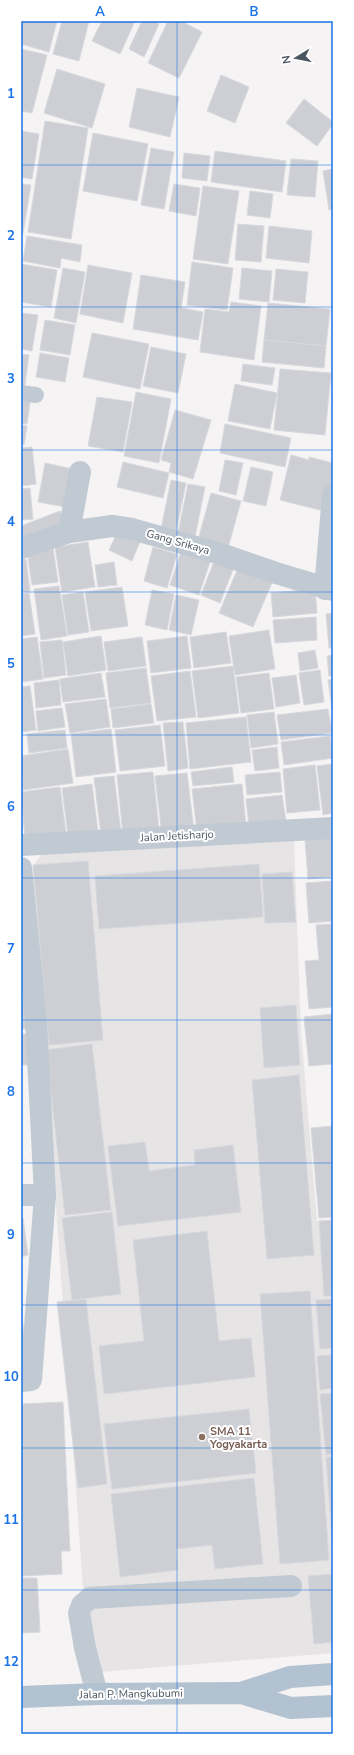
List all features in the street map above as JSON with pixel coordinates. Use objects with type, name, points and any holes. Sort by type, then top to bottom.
[{"type":"main road","name":"Jalan P. Mangkubumi","points":[[241,1693],[290,1677],[333,1674]]},
{"type":"main road","name":"Jalan P. Mangkubumi","points":[[21,1697],[97,1694],[241,1693],[291,1708],[333,1706]]},
{"type":"street","points":[[69,532],[80,472]]},
{"type":"street","points":[[329,589],[333,495]]},
{"type":"street","name":"Gang Srikaya","points":[[21,548],[69,532],[112,526],[132,529],[221,554],[329,589]]},
{"type":"street","name":"Jalan Jetisharjo","points":[[21,845],[333,828]]},
{"type":"street","points":[[21,868],[36,1020],[46,1195],[26,1380]]},
{"type":"street","points":[[21,1195],[46,1195]]},
{"type":"street","points":[[97,1694],[85,1648],[80,1614],[82,1604],[90,1598],[291,1586]]},
{"type":"shaded area","name":"SMA 11 Yogyakarta","points":[[294,840],[301,1031],[317,1221],[333,1220],[333,1653],[89,1673],[32,868],[43,852]]},
{"type":"building","points":[[21,21],[57,21],[49,52],[21,44]]},
{"type":"building","points":[[62,21],[89,21],[79,61],[53,54]]},
{"type":"building","points":[[102,21],[135,21],[120,54],[92,41]]},
{"type":"building","points":[[142,21],[153,21],[159,24],[144,57],[129,49]]},
{"type":"building","points":[[168,21],[181,21],[202,32],[179,78],[148,63]]},
{"type":"building","points":[[21,49],[47,55],[32,113],[21,111]]},
{"type":"building","points":[[57,69],[105,84],[92,128],[44,113]]},
{"type":"building","points":[[221,75],[249,87],[235,123],[207,111]]},
{"type":"building","points":[[137,88],[179,97],[170,137],[129,127]]},
{"type":"building","points":[[304,99],[333,122],[317,146],[286,123]]},
{"type":"building","points":[[45,121],[88,128],[71,239],[28,232]]},
{"type":"building","points":[[21,131],[39,134],[32,179],[21,177]]},
{"type":"building","points":[[93,133],[148,144],[137,201],[83,191]]},
{"type":"building","points":[[151,148],[174,152],[164,209],[141,205]]},
{"type":"building","points":[[215,151],[286,161],[282,192],[211,182]]},
{"type":"building","points":[[184,153],[210,156],[207,181],[182,178]]},
{"type":"building","points":[[291,159],[318,161],[315,197],[287,195]]},
{"type":"building","points":[[333,169],[333,209],[329,210],[323,171]]},
{"type":"building","points":[[21,184],[31,185],[23,233],[21,233]]},
{"type":"building","points":[[174,184],[200,188],[196,216],[169,211]]},
{"type":"building","points":[[203,186],[239,191],[228,264],[193,259]]},
{"type":"building","points":[[250,191],[273,194],[270,218],[247,215]]},
{"type":"building","points":[[238,224],[264,226],[261,262],[235,260]]},
{"type":"building","points":[[269,226],[312,231],[309,263],[266,258]]},
{"type":"building","points":[[27,236],[82,245],[80,262],[61,258],[60,268],[23,261]]},
{"type":"building","points":[[192,262],[233,268],[227,310],[187,305]]},
{"type":"building","points":[[21,264],[57,270],[51,307],[21,302]]},
{"type":"building","points":[[88,265],[132,273],[123,323],[80,314]]},
{"type":"building","points":[[63,268],[85,272],[76,323],[54,318]]},
{"type":"building","points":[[242,268],[272,271],[269,302],[239,299]]},
{"type":"building","points":[[276,269],[308,272],[305,303],[273,300]]},
{"type":"building","points":[[141,275],[185,282],[181,308],[203,312],[198,340],[133,329]]},
{"type":"building","points":[[231,302],[261,306],[254,360],[200,352],[205,309],[229,312]]},
{"type":"building","points":[[268,303],[330,309],[326,346],[264,340]]},
{"type":"building","points":[[21,313],[38,315],[32,351],[21,349]]},
{"type":"building","points":[[45,320],[75,325],[70,355],[40,350]]},
{"type":"building","points":[[92,333],[149,344],[140,389],[83,377]]},
{"type":"building","points":[[264,340],[326,346],[324,368],[262,362]]},
{"type":"building","points":[[151,347],[186,354],[178,393],[143,386]]},
{"type":"building","points":[[40,353],[69,358],[65,382],[36,377]]},
{"type":"building","points":[[21,354],[29,355],[24,391],[21,391]]},
{"type":"building","points":[[243,364],[275,368],[272,385],[241,381]]},
{"type":"building","points":[[280,369],[331,373],[325,435],[274,430]]},
{"type":"building","points":[[235,384],[277,393],[270,429],[228,421]]},
{"type":"building","points":[[136,392],[171,399],[159,463],[124,456]]},
{"type":"building","points":[[21,394],[31,395],[27,424],[21,423]]},
{"type":"building","points":[[97,397],[132,402],[123,452],[88,446]]},
{"type":"building","points":[[175,410],[211,420],[193,479],[169,472],[171,463],[161,460]]},
{"type":"building","points":[[225,424],[291,438],[285,467],[220,453]]},
{"type":"building","points":[[21,425],[27,426],[24,445],[21,444]]},
{"type":"building","points":[[32,447],[36,484],[21,486],[21,448]]},
{"type":"building","points":[[291,455],[309,460],[309,457],[333,463],[333,477],[324,511],[280,500]]},
{"type":"building","points":[[225,460],[243,463],[236,495],[219,491]]},
{"type":"building","points":[[123,462],[169,473],[163,498],[117,487]]},
{"type":"building","points":[[45,463],[73,469],[66,507],[38,502]]},
{"type":"building","points":[[251,467],[273,472],[266,506],[243,501]]},
{"type":"building","points":[[171,480],[186,483],[175,537],[160,534]]},
{"type":"building","points":[[188,484],[205,487],[194,542],[177,538]]},
{"type":"building","points":[[30,488],[33,519],[21,520],[21,489]]},
{"type":"building","points":[[211,493],[241,501],[228,548],[198,540]]},
{"type":"building","points":[[60,511],[66,527],[21,545],[21,526]]},
{"type":"building","points":[[119,529],[141,539],[132,561],[109,550]]},
{"type":"building","points":[[88,542],[95,587],[62,592],[55,547]]},
{"type":"building","points":[[153,547],[177,554],[167,588],[144,581]]},
{"type":"building","points":[[53,548],[58,582],[32,585],[27,551]]},
{"type":"building","points":[[182,549],[211,559],[199,595],[170,585]]},
{"type":"building","points":[[21,559],[26,559],[30,591],[21,592]]},
{"type":"building","points":[[215,559],[234,567],[220,603],[201,595]]},
{"type":"building","points":[[114,562],[117,585],[98,587],[95,565]]},
{"type":"building","points":[[238,568],[272,583],[253,627],[219,613]]},
{"type":"building","points":[[59,586],[67,636],[41,640],[34,589]]},
{"type":"building","points":[[122,587],[128,626],[91,631],[85,592]]},
{"type":"building","points":[[315,589],[317,613],[273,617],[271,593]]},
{"type":"building","points":[[152,590],[174,594],[167,630],[145,625]]},
{"type":"building","points":[[83,592],[89,632],[68,635],[62,595]]},
{"type":"building","points":[[29,593],[35,634],[21,636],[21,594]]},
{"type":"building","points":[[176,595],[199,600],[191,635],[169,630]]},
{"type":"building","points":[[333,613],[333,648],[329,648],[326,614]]},
{"type":"building","points":[[316,617],[317,640],[275,643],[273,620]]},
{"type":"building","points":[[269,630],[275,669],[235,675],[229,636]]},
{"type":"building","points":[[226,632],[231,663],[194,668],[190,637]]},
{"type":"building","points":[[101,636],[106,670],[68,676],[63,642]]},
{"type":"building","points":[[187,636],[191,668],[151,673],[147,641]]},
{"type":"building","points":[[37,637],[43,679],[21,682],[21,639]]},
{"type":"building","points":[[142,637],[146,666],[108,671],[104,642]]},
{"type":"building","points":[[62,640],[66,675],[44,678],[40,642]]},
{"type":"building","points":[[315,650],[318,668],[300,671],[298,653]]},
{"type":"building","points":[[333,655],[333,676],[329,676],[327,656]]},
{"type":"building","points":[[233,666],[239,713],[198,718],[192,671]]},
{"type":"building","points":[[146,668],[151,703],[110,708],[106,673]]},
{"type":"building","points":[[320,670],[324,702],[304,705],[299,673]]},
{"type":"building","points":[[190,671],[196,717],[157,721],[151,676]]},
{"type":"building","points":[[101,673],[105,697],[63,702],[60,679]]},
{"type":"building","points":[[269,673],[274,709],[241,713],[236,677]]},
{"type":"building","points":[[296,675],[300,703],[276,707],[272,678]]},
{"type":"building","points":[[333,679],[333,716],[328,680]]},
{"type":"building","points":[[59,680],[61,705],[36,708],[34,683]]},
{"type":"building","points":[[30,686],[36,730],[21,732],[21,687]]},
{"type":"building","points":[[106,699],[110,727],[70,733],[65,704]]},
{"type":"building","points":[[151,704],[154,723],[113,728],[111,709]]},
{"type":"building","points":[[62,708],[65,727],[38,731],[36,711]]},
{"type":"building","points":[[328,709],[332,733],[281,740],[277,715]]},
{"type":"building","points":[[274,712],[278,744],[251,748],[247,715]]},
{"type":"building","points":[[246,717],[251,762],[190,769],[186,723]]},
{"type":"building","points":[[183,722],[188,768],[168,771],[163,723]]},
{"type":"building","points":[[160,725],[165,766],[120,771],[115,730]]},
{"type":"building","points":[[111,729],[116,772],[76,777],[71,734]]},
{"type":"building","points":[[65,730],[67,748],[29,753],[27,734]]},
{"type":"building","points":[[330,736],[333,758],[284,765],[281,742]]},
{"type":"building","points":[[277,747],[279,768],[255,771],[252,750]]},
{"type":"building","points":[[68,749],[73,783],[23,790],[21,756]]},
{"type":"building","points":[[333,764],[333,813],[323,815],[317,766]]},
{"type":"building","points":[[315,765],[320,810],[287,813],[283,769]]},
{"type":"building","points":[[232,767],[234,782],[193,786],[191,772]]},
{"type":"building","points":[[153,772],[159,830],[123,835],[117,775]]},
{"type":"building","points":[[280,772],[282,792],[247,795],[245,775]]},
{"type":"building","points":[[187,773],[194,831],[162,835],[155,776]]},
{"type":"building","points":[[114,776],[121,833],[101,835],[94,778]]},
{"type":"building","points":[[92,784],[98,832],[68,835],[62,788]]},
{"type":"building","points":[[242,784],[246,827],[197,831],[192,789]]},
{"type":"building","points":[[60,787],[66,834],[25,838],[21,792]]},
{"type":"building","points":[[282,795],[286,822],[249,826],[246,799]]},
{"type":"building","points":[[333,838],[333,877],[308,879],[305,840]]},
{"type":"building","points":[[88,861],[103,1040],[49,1045],[33,865]]},
{"type":"building","points":[[259,864],[263,917],[99,929],[95,876]]},
{"type":"building","points":[[292,872],[296,922],[265,923],[262,874]]},
{"type":"building","points":[[333,881],[333,921],[309,923],[306,883]]},
{"type":"building","points":[[333,924],[333,1007],[309,1009],[305,961],[319,960],[316,925]]},
{"type":"building","points":[[28,999],[28,1029],[21,1029],[21,1000]]},
{"type":"building","points":[[296,1005],[300,1065],[264,1068],[260,1008]]},
{"type":"building","points":[[333,1014],[333,1064],[309,1066],[304,1017]]},
{"type":"building","points":[[21,1034],[35,1034],[35,1065],[21,1065]]},
{"type":"building","points":[[92,1044],[111,1210],[65,1215],[46,1050]]},
{"type":"building","points":[[299,1075],[314,1255],[267,1259],[252,1080]]},
{"type":"building","points":[[333,1126],[333,1217],[319,1218],[311,1128]]},
{"type":"building","points":[[145,1142],[149,1171],[195,1165],[194,1150],[233,1145],[241,1212],[118,1226],[108,1146]]},
{"type":"building","points":[[112,1212],[121,1294],[72,1300],[62,1218]]},
{"type":"building","points":[[23,1218],[28,1255],[21,1257],[21,1219]]},
{"type":"building","points":[[333,1220],[333,1296],[324,1296],[319,1221]]},
{"type":"building","points":[[207,1231],[219,1341],[251,1338],[255,1377],[104,1394],[99,1346],[144,1341],[133,1240]]},
{"type":"building","points":[[310,1291],[329,1560],[280,1564],[260,1294]]},
{"type":"building","points":[[86,1299],[107,1484],[78,1488],[57,1302]]},
{"type":"building","points":[[333,1299],[333,1348],[320,1349],[316,1300]]},
{"type":"building","points":[[21,1307],[26,1353],[21,1354]]},
{"type":"building","points":[[333,1355],[333,1388],[320,1390],[317,1356]]},
{"type":"building","points":[[333,1393],[333,1454],[326,1455],[320,1394]]},
{"type":"building","points":[[63,1402],[70,1551],[61,1551],[62,1574],[21,1576],[21,1404]]},
{"type":"building","points":[[249,1409],[256,1473],[112,1489],[104,1424]]},
{"type":"building","points":[[326,1457],[333,1457],[333,1552]]},
{"type":"building","points":[[254,1478],[263,1564],[215,1569],[212,1545],[176,1549],[178,1570],[120,1577],[111,1494]]},
{"type":"building","points":[[333,1574],[333,1642],[314,1644],[308,1576]]},
{"type":"building","points":[[21,1578],[37,1578],[40,1632],[21,1633]]},
{"type":"place","name":"SMA 11 Yogyakarta","points":[[202,1437]]}]
